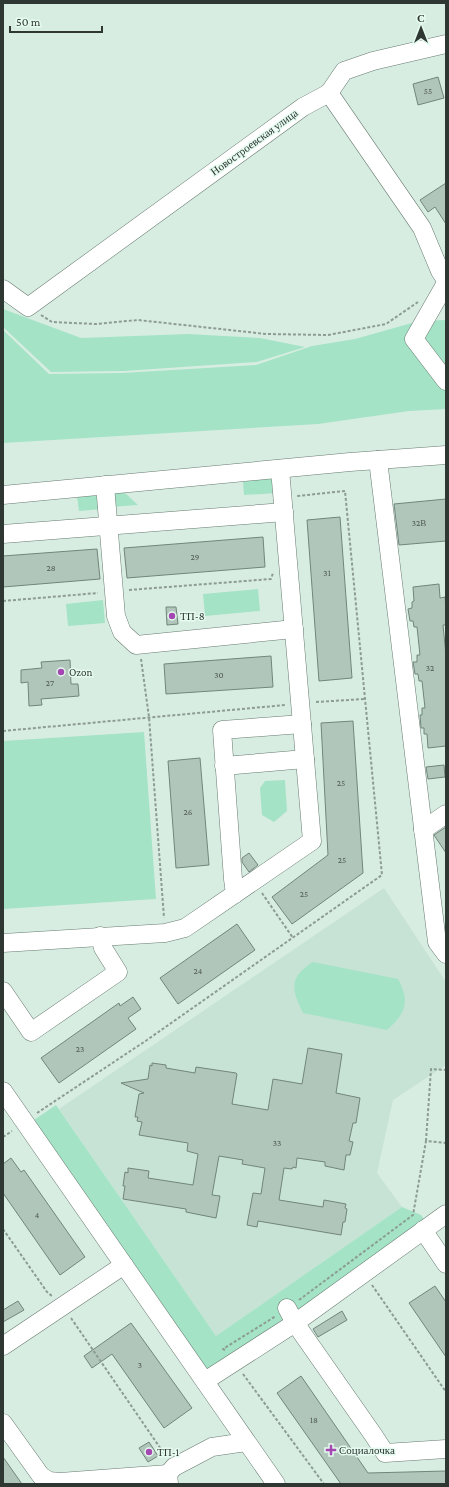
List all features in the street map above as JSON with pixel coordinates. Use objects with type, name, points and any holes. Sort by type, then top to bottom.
[{"type":"street","points":[[446,44],[373,61],[344,71],[329,93],[422,228],[440,271],[446,280]]},
{"type":"street","name":"Новостроевская улица","points":[[28,307],[303,107],[329,93]]},
{"type":"street","points":[[446,283],[414,339],[446,381]]},
{"type":"street","points":[[3,289],[28,307]]},
{"type":"street","points":[[3,495],[446,455]]},
{"type":"street","points":[[378,460],[437,942],[446,954]]},
{"type":"street","points":[[3,943],[165,933],[186,928],[312,841],[280,469]]},
{"type":"street","points":[[105,485],[116,616],[122,632],[136,645],[294,629]]},
{"type":"street","points":[[3,534],[108,526],[283,504]]},
{"type":"street","points":[[235,894],[232,879],[222,730],[302,724]]},
{"type":"street","points":[[224,766],[305,758]]},
{"type":"street","points":[[423,830],[446,814]]},
{"type":"street","points":[[3,991],[32,1032],[118,972],[103,948],[100,936]]},
{"type":"street","points":[[3,1091],[276,1484]]},
{"type":"street","points":[[205,1381],[291,1316],[363,1273],[446,1214]]},
{"type":"street","points":[[423,1230],[446,1264]]},
{"type":"street","points":[[3,1346],[124,1265]]},
{"type":"street","points":[[291,1316],[385,1453],[446,1449]]},
{"type":"street","points":[[3,1423],[41,1476],[49,1481],[60,1482],[170,1475],[212,1448],[246,1442]]},
{"type":"path","points":[[28,307],[52,322],[96,324],[138,320],[266,334],[328,335],[386,324],[422,299]]},
{"type":"path","points":[[24,1122],[147,1040],[382,875],[345,491],[283,504]]},
{"type":"path","points":[[3,601],[271,579],[275,569]]},
{"type":"path","points":[[136,645],[141,659],[149,717],[165,933]]},
{"type":"path","points":[[3,730],[301,703],[364,700]]},
{"type":"path","points":[[260,890],[293,938]]},
{"type":"path","points":[[426,1141],[431,1069],[446,1070]]},
{"type":"path","points":[[3,1229],[47,1292],[58,1299],[63,1306],[170,1475]]},
{"type":"path","points":[[363,1273],[446,1392]]},
{"type":"shaded area","points":[[384,888],[446,982],[446,1065],[393,1100],[377,1173],[402,1207],[216,1336],[59,1109]]},
{"type":"green space","points":[[3,309],[81,338],[188,334],[260,338],[305,347],[257,362],[124,371],[51,372],[3,327]]},
{"type":"green space","points":[[446,320],[446,409],[409,411],[318,424],[3,443],[3,330],[49,374],[122,373],[256,365],[312,346],[355,339],[419,321]]},
{"type":"green space","points":[[268,477],[275,483],[277,493],[244,495],[243,482]]},
{"type":"green space","points":[[124,492],[138,505],[110,507],[111,494]]},
{"type":"green space","points":[[92,494],[101,500],[102,509],[79,511],[77,496]]},
{"type":"green space","points":[[258,589],[260,611],[205,616],[203,594]]},
{"type":"green space","points":[[103,600],[105,623],[68,626],[66,604]]},
{"type":"green space","points":[[144,732],[156,899],[3,909],[3,741]]},
{"type":"green space","points":[[285,780],[287,811],[274,822],[262,815],[260,788],[265,781]]},
{"type":"green space","points":[[313,962],[398,979],[402,987],[405,1001],[402,1012],[387,1030],[303,1013],[296,997],[294,984],[300,973]]},
{"type":"green space","points":[[56,1105],[216,1336],[402,1207],[421,1215],[425,1221],[215,1368],[208,1370],[31,1122]]},
{"type":"building","points":[[438,77],[444,98],[418,105],[413,84]]},
{"type":"building","points":[[446,183],[446,224],[435,207],[428,212],[420,200]]},
{"type":"building","points":[[446,499],[446,541],[399,545],[394,504]]},
{"type":"building","points":[[340,517],[352,678],[319,681],[307,520]]},
{"type":"building","points":[[263,537],[265,567],[127,578],[124,548]]},
{"type":"building","points":[[97,549],[100,579],[3,587],[3,556]]},
{"type":"building","points":[[439,584],[440,598],[445,597],[446,607],[446,625],[443,625],[446,655],[446,746],[428,748],[427,734],[424,734],[424,728],[421,728],[420,715],[422,715],[422,708],[425,708],[422,681],[419,681],[418,674],[415,674],[413,662],[417,662],[417,655],[420,655],[417,627],[414,627],[413,621],[410,621],[408,609],[412,608],[412,602],[414,601],[413,587]]},
{"type":"building","name":"ТП-8","points":[[166,607],[176,607],[178,624],[167,625]]},
{"type":"building","points":[[271,656],[273,687],[166,694],[164,664]]},
{"type":"building","points":[[70,660],[71,684],[78,684],[79,696],[41,699],[42,705],[29,706],[28,682],[21,683],[21,670],[42,668],[41,662]]},
{"type":"building","points":[[353,721],[363,873],[292,924],[272,897],[328,855],[321,723]]},
{"type":"building","points":[[200,758],[209,865],[176,868],[168,761]]},
{"type":"building","points":[[444,765],[445,777],[428,779],[426,767]]},
{"type":"building","points":[[446,827],[446,853],[434,835]]},
{"type":"building","points":[[249,853],[258,865],[249,872],[242,862],[242,858]]},
{"type":"building","points":[[237,924],[255,950],[178,1004],[160,978]]},
{"type":"building","points":[[133,997],[141,1009],[128,1018],[136,1029],[59,1083],[41,1058],[119,1003],[120,1006]]},
{"type":"building","points":[[308,1048],[342,1054],[336,1093],[360,1098],[356,1123],[353,1123],[349,1141],[353,1142],[350,1155],[346,1155],[344,1170],[325,1166],[325,1162],[297,1158],[296,1168],[284,1168],[279,1200],[323,1207],[324,1200],[346,1204],[345,1208],[347,1209],[345,1222],[343,1222],[341,1235],[258,1221],[257,1227],[247,1225],[253,1193],[261,1194],[265,1168],[242,1164],[243,1160],[219,1156],[212,1195],[220,1196],[216,1218],[186,1212],[186,1209],[123,1199],[125,1172],[128,1173],[128,1168],[149,1171],[148,1178],[193,1185],[198,1154],[187,1151],[188,1143],[139,1135],[142,1122],[137,1121],[138,1117],[135,1117],[139,1094],[144,1093],[121,1083],[148,1079],[150,1065],[152,1066],[152,1063],[166,1065],[166,1068],[195,1073],[196,1067],[236,1073],[232,1104],[268,1110],[273,1079],[302,1084]]},
{"type":"building","points":[[11,1158],[21,1172],[24,1170],[85,1257],[60,1275],[3,1193],[3,1164]]},
{"type":"building","points":[[435,1286],[446,1302],[446,1357],[409,1303]]},
{"type":"building","points":[[18,1301],[24,1310],[3,1322],[3,1310]]},
{"type":"building","points":[[342,1311],[347,1320],[318,1337],[313,1329]]},
{"type":"building","points":[[131,1323],[192,1408],[164,1428],[112,1354],[92,1368],[84,1356]]},
{"type":"building","points":[[301,1376],[368,1473],[446,1471],[446,1484],[341,1484],[277,1393]]},
{"type":"building","name":"ТП-1","points":[[149,1442],[158,1456],[148,1462],[139,1448]]},
{"type":"building","points":[[3,1457],[22,1484],[3,1484]]},
{"type":"place","name":"ТП-8","points":[[172,616]]},
{"type":"place","name":"Ozon","points":[[61,672]]},
{"type":"place","name":"Социалочка","points":[[331,1450]]},
{"type":"place","name":"ТП-1","points":[[149,1452]]}]
